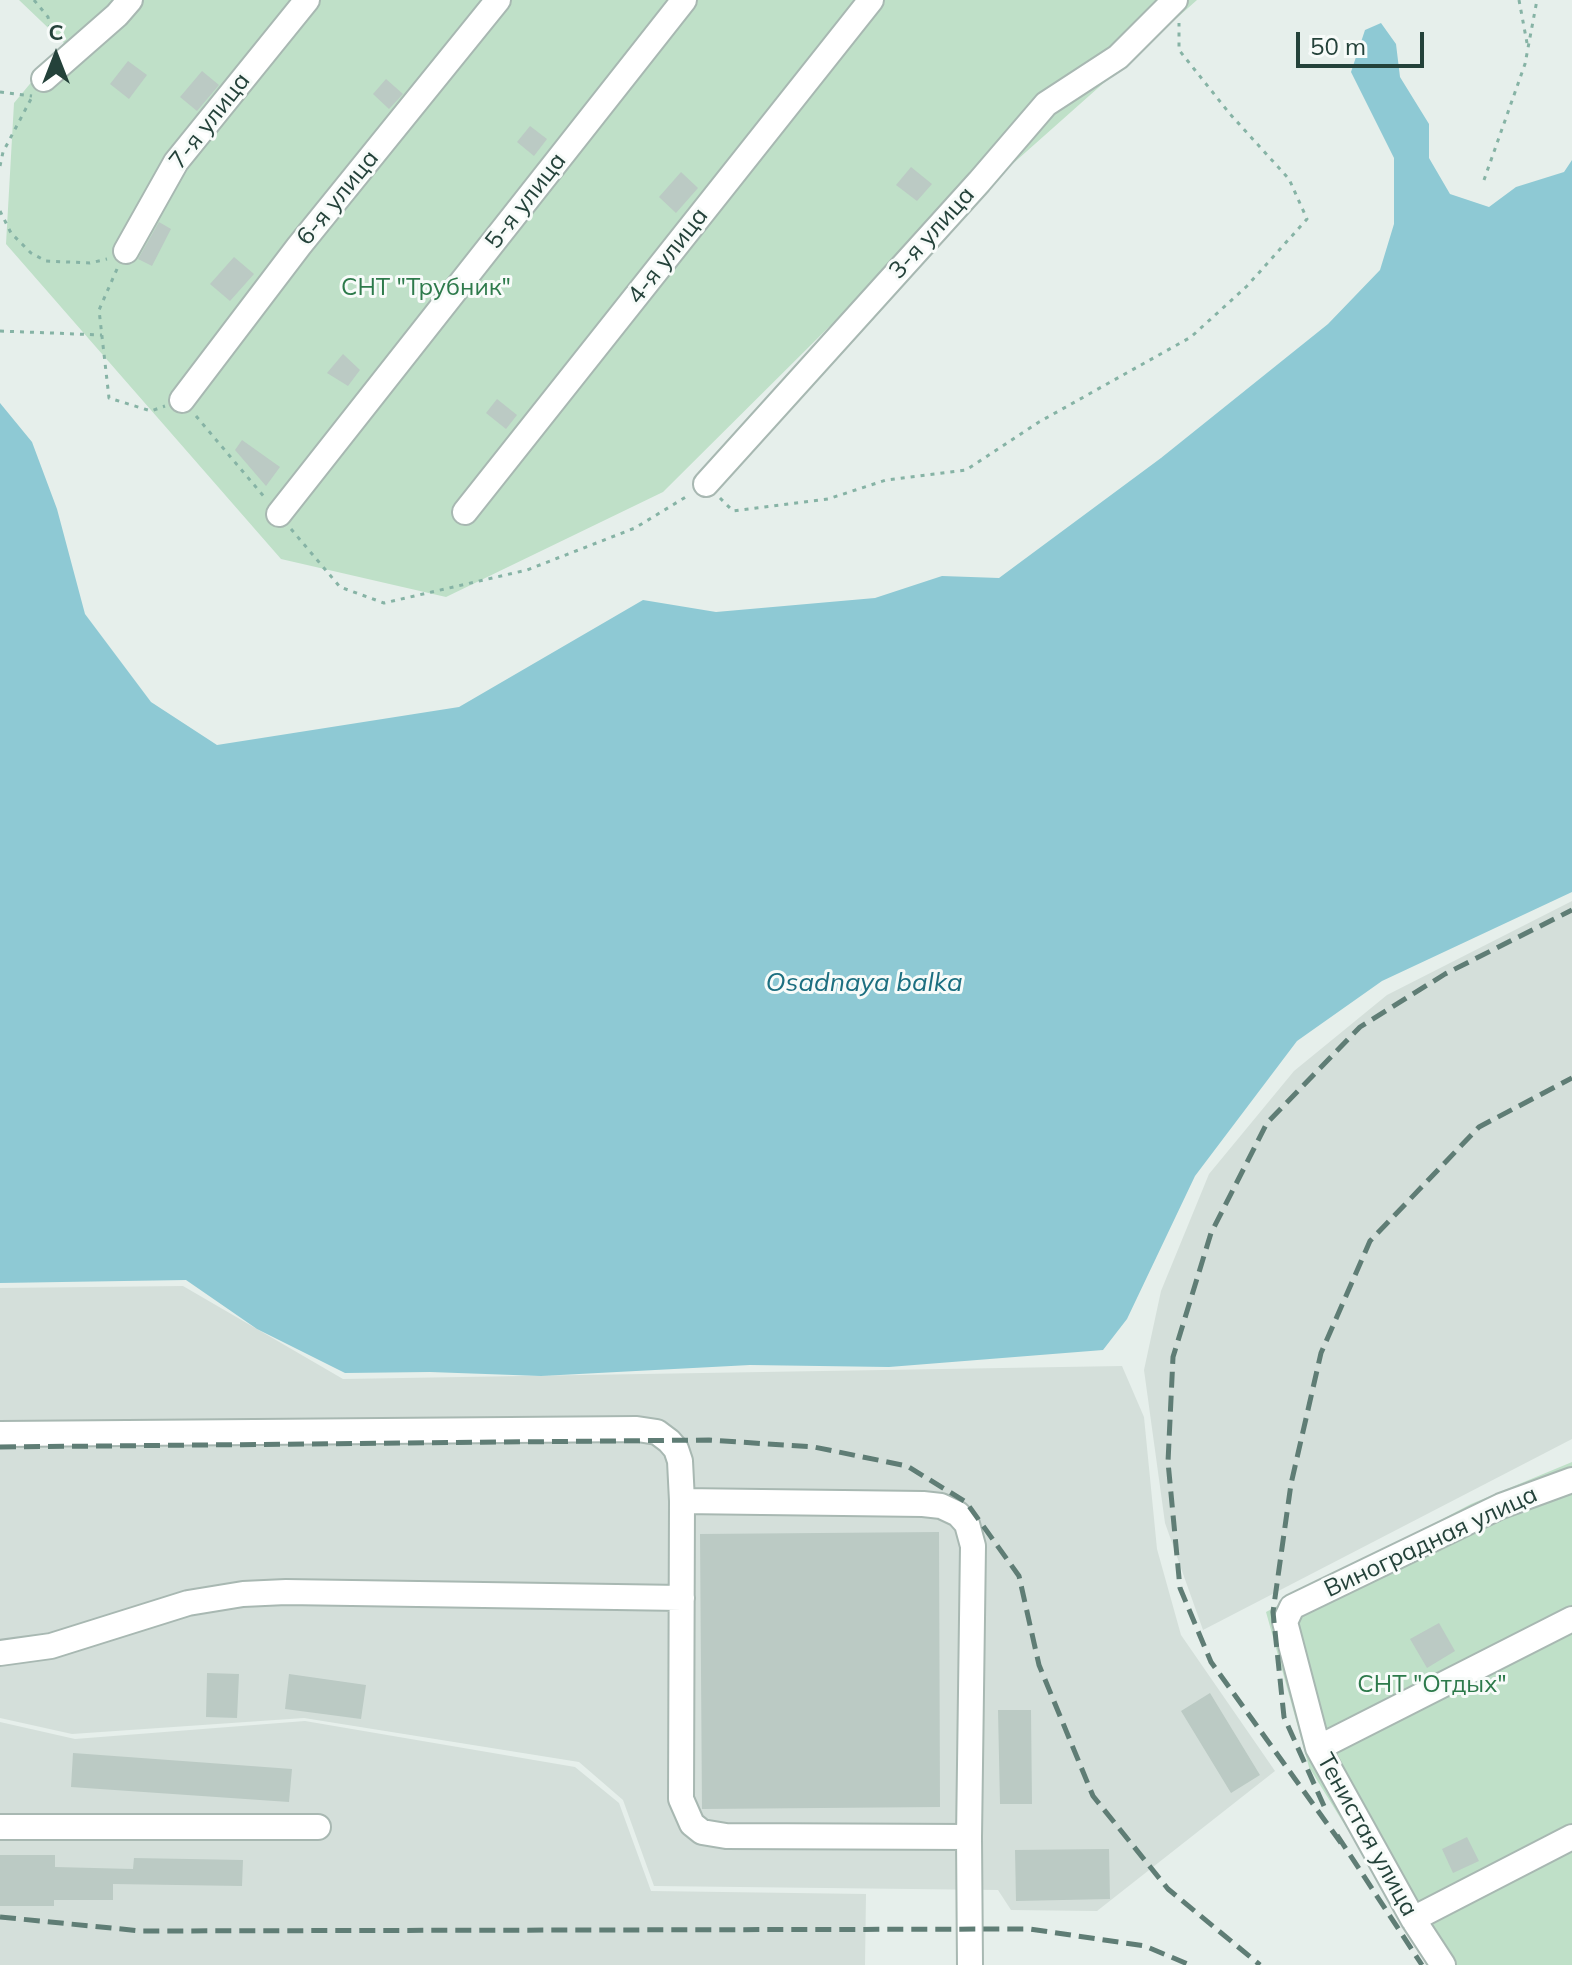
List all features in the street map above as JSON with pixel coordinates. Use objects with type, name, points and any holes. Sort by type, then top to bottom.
[{"type":"street","points":[[38,87],[130,0]]},
{"type":"street","name":"7-я улица","points":[[126,251],[176,162],[307,0]]},
{"type":"street","name":"6-я улица","points":[[182,400],[299,246],[498,0]]},
{"type":"street","name":"5-я улица","points":[[279,514],[684,0]]},
{"type":"street","name":"4-я улица","points":[[465,512],[871,0]]},
{"type":"street","name":"3-я улица","points":[[706,484],[1046,104],[1118,57],[1177,6]]},
{"type":"street","points":[[0,1434],[637,1429],[657,1432],[676,1449],[680,1461],[681,1799],[692,1824],[702,1832],[726,1836],[969,1837]]},
{"type":"street","name":"Виноградная улица","points":[[1292,1607],[1501,1506],[1572,1480]]},
{"type":"street","points":[[682,1501],[923,1504],[941,1506],[958,1514],[967,1524],[973,1546],[970,1965]]},
{"type":"street","points":[[0,1653],[51,1646],[188,1603],[243,1594],[682,1598]]},
{"type":"street","name":"Тенистая улица","points":[[1292,1607],[1285,1622],[1318,1748],[1413,1919],[1443,1965]]},
{"type":"street","points":[[1318,1748],[1572,1619]]},
{"type":"street","points":[[0,1827],[318,1827]]},
{"type":"street","points":[[1413,1919],[1572,1837]]},
{"type":"path","points":[[1519,0],[1528,48]]},
{"type":"path","points":[[1484,180],[1525,64],[1537,0]]},
{"type":"path","points":[[126,251],[99,310],[109,398],[151,411],[182,400],[340,587],[384,603],[527,570],[635,528],[706,484],[733,511],[828,499],[886,480],[966,470],[1039,422],[1191,337],[1247,286],[1307,219],[1289,179],[1230,114],[1179,50],[1177,6]]},
{"type":"path","points":[[0,92],[38,87]]},
{"type":"path","points":[[0,211],[11,233],[31,253],[46,261],[90,263],[126,251]]},
{"type":"path","points":[[0,331],[102,335]]},
{"type":"shaded area","points":[[1572,901],[1572,1439],[1203,1630],[1165,1523],[1144,1370],[1161,1291],[1209,1174],[1294,1071],[1387,995]]},
{"type":"shaded area","points":[[183,1286],[343,1379],[1122,1366],[1144,1417],[1157,1549],[1181,1635],[1275,1771],[1097,1911],[1011,1910],[998,1890],[654,1886],[623,1800],[579,1762],[304,1718],[72,1734],[0,1718],[0,1288]]},
{"type":"shaded area","points":[[305,1721],[575,1767],[619,1803],[651,1891],[866,1894],[865,1965],[0,1965],[0,1722],[75,1739]]},
{"type":"green space","name":"СНТ \"Трубник\"","points":[[19,0],[1197,0],[829,327],[663,492],[446,597],[281,559],[6,244],[14,103],[64,43]]},
{"type":"green space","name":"СНТ \"Отдых\"","points":[[1572,1462],[1572,1965],[1431,1965],[1309,1767],[1266,1612],[1471,1504]]},
{"type":"water","name":"Osadnaya balka","points":[[1381,23],[1396,44],[1400,77],[1429,124],[1429,158],[1450,194],[1489,207],[1516,187],[1564,172],[1572,160],[1572,892],[1382,981],[1297,1041],[1195,1176],[1127,1319],[1103,1350],[889,1367],[750,1365],[541,1376],[345,1373],[257,1329],[186,1280],[0,1283],[0,403],[32,442],[57,509],[85,614],[151,702],[217,745],[459,707],[643,600],[716,612],[875,598],[942,576],[999,578],[1161,458],[1328,324],[1380,270],[1394,224],[1394,158],[1351,72],[1365,30]]},
{"type":"building","points":[[128,61],[147,75],[129,99],[110,84]]},
{"type":"building","points":[[202,71],[219,85],[197,111],[180,97]]},
{"type":"building","points":[[386,79],[403,94],[389,109],[373,94]]},
{"type":"building","points":[[530,126],[547,139],[534,156],[517,142]]},
{"type":"building","points":[[911,167],[932,184],[917,201],[896,185]]},
{"type":"building","points":[[681,172],[698,188],[676,213],[659,197]]},
{"type":"building","points":[[159,222],[171,229],[152,266],[138,259]]},
{"type":"building","points":[[234,257],[254,274],[230,301],[210,284]]},
{"type":"building","points":[[343,354],[360,370],[348,386],[327,373]]},
{"type":"building","points":[[497,399],[517,415],[506,429],[486,413]]},
{"type":"building","points":[[242,440],[280,467],[266,486],[235,450]]},
{"type":"building","points":[[939,1532],[940,1807],[702,1809],[700,1534]]},
{"type":"building","points":[[1439,1623],[1455,1651],[1427,1668],[1410,1639]]},
{"type":"building","points":[[207,1673],[239,1674],[237,1718],[206,1717]]},
{"type":"building","points":[[289,1674],[366,1685],[361,1719],[285,1709]]},
{"type":"building","points":[[1210,1693],[1260,1775],[1231,1793],[1181,1711]]},
{"type":"building","points":[[998,1710],[1031,1710],[1032,1804],[1000,1804]]},
{"type":"building","points":[[73,1753],[292,1769],[289,1802],[71,1787]]},
{"type":"building","points":[[1467,1837],[1479,1861],[1453,1873],[1442,1849]]},
{"type":"building","points":[[1109,1849],[1110,1899],[1016,1901],[1015,1850]]},
{"type":"building","points":[[0,1855],[55,1855],[55,1867],[133,1869],[134,1858],[243,1860],[242,1886],[113,1884],[113,1900],[54,1900],[54,1906],[0,1906]]},
{"type":"railway","points":[[1341,1843],[1211,1662],[1180,1588],[1168,1462],[1173,1357],[1211,1233],[1267,1123],[1360,1027],[1445,974],[1572,910]]},
{"type":"railway","points":[[1324,1806],[1284,1717],[1273,1612],[1291,1484],[1321,1353],[1370,1241],[1479,1127],[1572,1078]]},
{"type":"railway","points":[[0,1447],[709,1440],[814,1447],[907,1466],[966,1502],[1019,1576],[1039,1665],[1093,1796],[1168,1889],[1260,1965]]},
{"type":"railway","points":[[1337,1835],[1422,1965]]},
{"type":"railway","points":[[0,1917],[141,1931],[1030,1929],[1145,1946],[1190,1965]]}]
